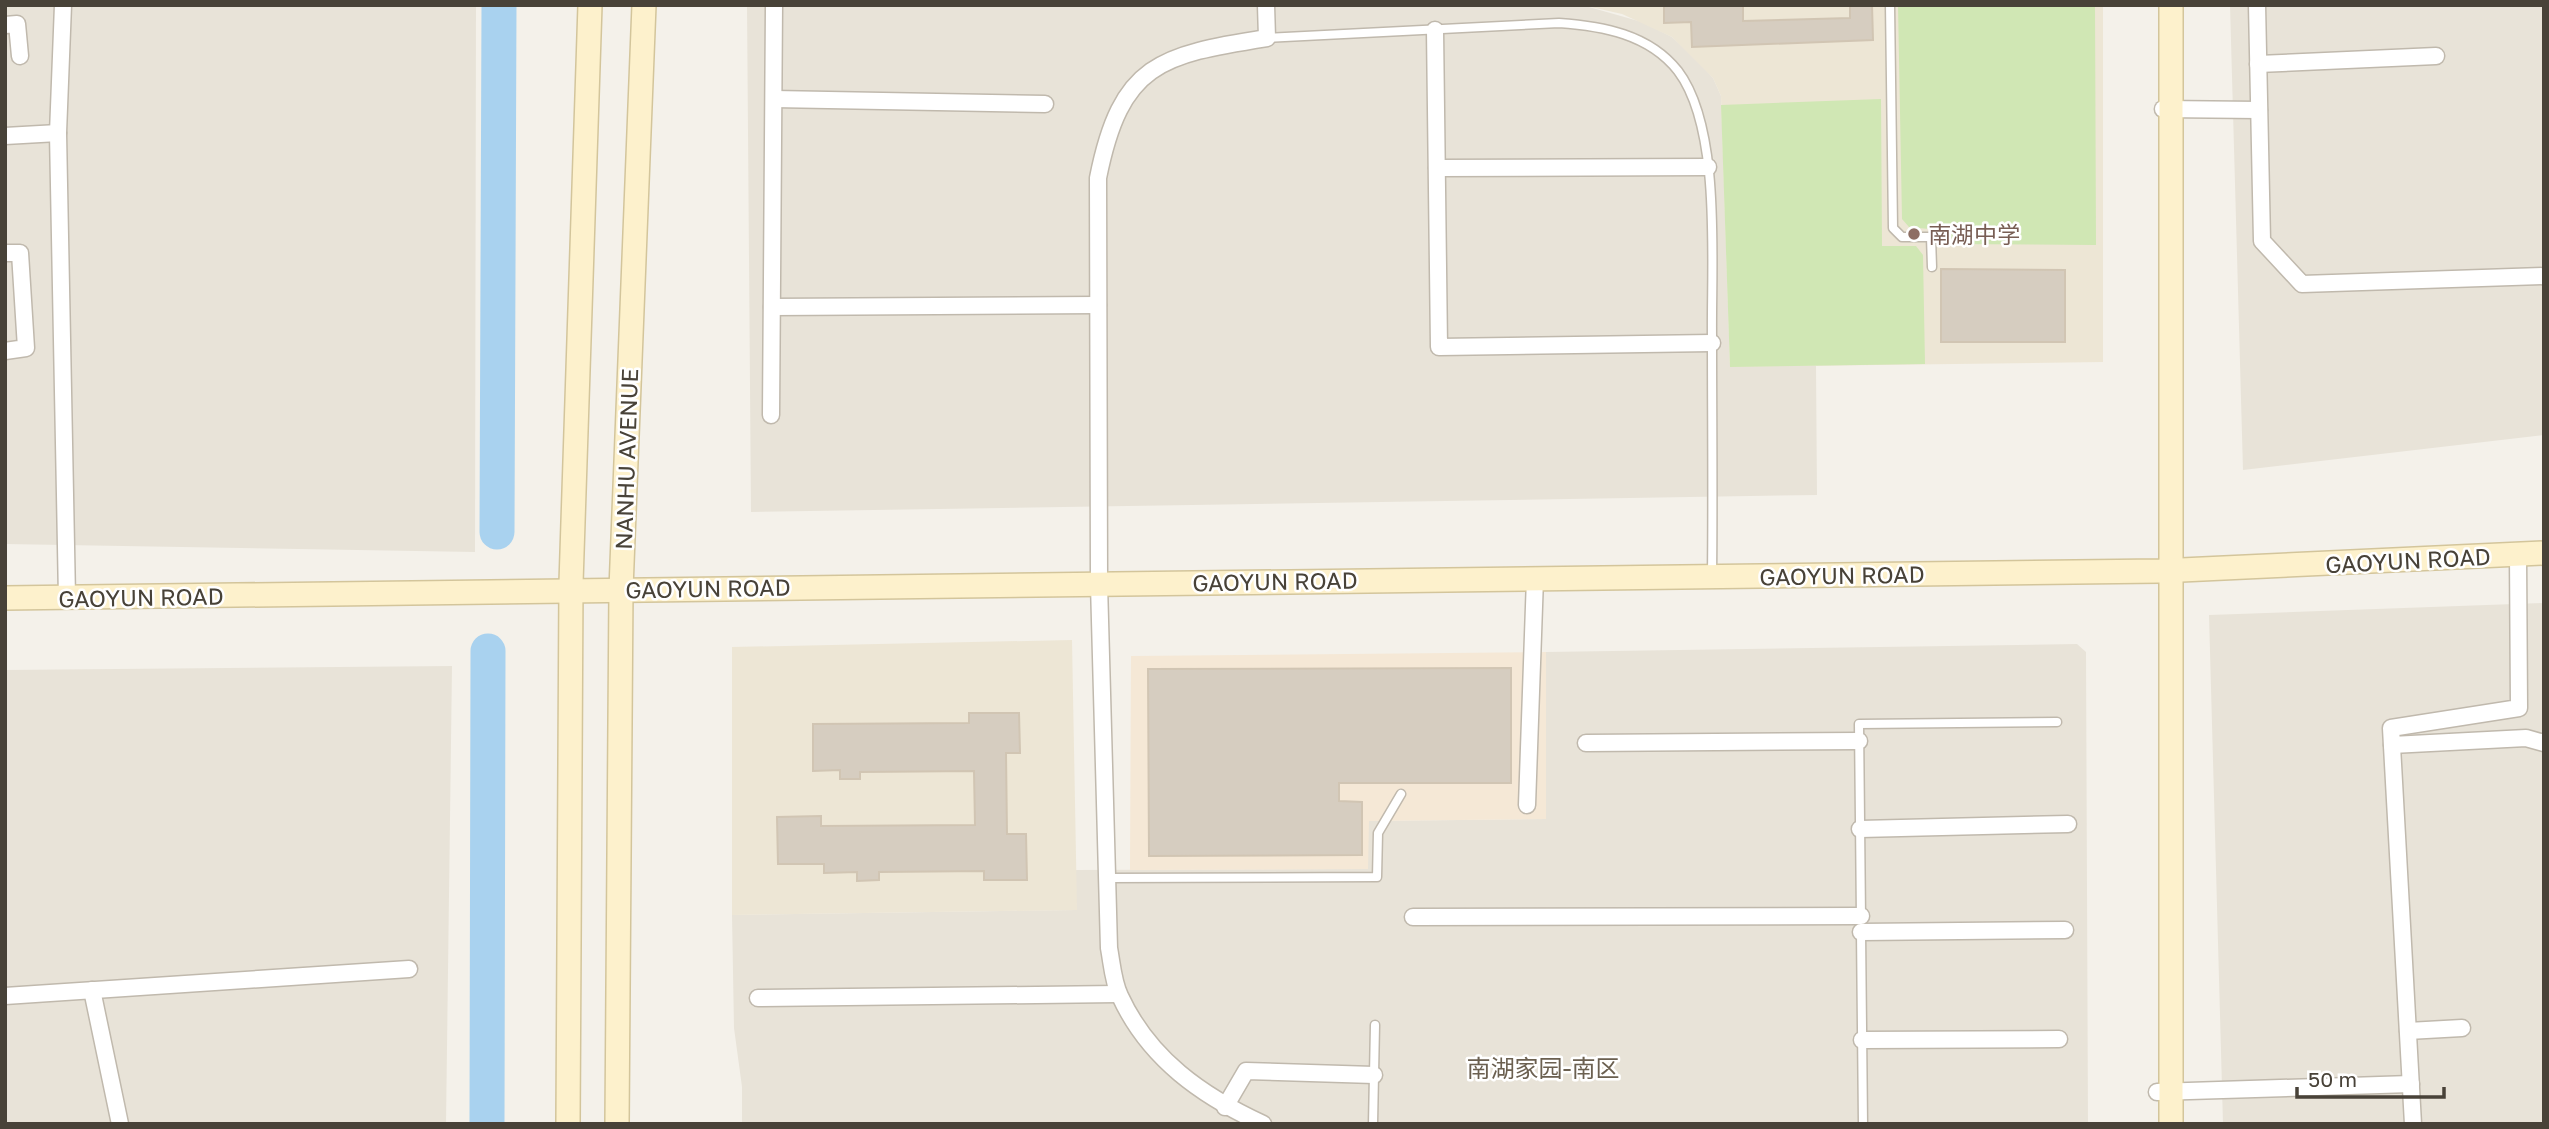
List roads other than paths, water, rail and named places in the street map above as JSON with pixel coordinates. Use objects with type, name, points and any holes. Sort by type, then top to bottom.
[{"type":"main road","points":[[568,1124],[571,586],[590,5]]},
{"type":"main road","name":"NANHU AVENUE","points":[[617,1124],[622,585],[644,5]]},
{"type":"main road","points":[[2157,1124],[2164,1092],[2166,566],[2166,109],[2161,5]]},
{"type":"main road","points":[[2166,109],[2171,5]]},
{"type":"main road","name":"GAOYUN ROAD","points":[[2166,566],[2544,547]]},
{"type":"main road","name":"GAOYUN ROAD","points":[[1099,581],[2166,566],[2544,553]]},
{"type":"main road","name":"GAOYUN ROAD","points":[[5,598],[622,585],[1535,578],[1712,573]]},
{"type":"main road","name":"GAOYUN ROAD","points":[[5,592],[67,595]]},
{"type":"main road","points":[[2164,1092],[2171,1124]]},
{"type":"street","points":[[63,5],[58,133],[67,595]]},
{"type":"street","points":[[771,415],[774,5]]},
{"type":"street","points":[[1263,1124],[1224,1107],[1169,1065],[1142,1035],[1118,994],[1109,948],[1099,581],[1098,178],[1105,143],[1120,106],[1141,76],[1172,58],[1211,47],[1267,38],[1266,5]]},
{"type":"street","points":[[2257,5],[2262,241],[2302,284],[2542,276]]},
{"type":"street","points":[[5,25],[17,24],[20,56]]},
{"type":"street","points":[[1434,30],[1439,347],[1712,343]]},
{"type":"street","points":[[2258,64],[2436,56]]},
{"type":"street","points":[[774,99],[1045,104]]},
{"type":"street","points":[[2166,109],[2259,110]]},
{"type":"street","points":[[5,136],[58,133]]},
{"type":"street","points":[[1437,168],[1708,167]]},
{"type":"street","points":[[5,253],[20,253],[26,348],[5,351]]},
{"type":"street","points":[[772,307],[1098,305]]},
{"type":"street","points":[[2413,1124],[2391,727],[2519,708],[2518,555]]},
{"type":"street","points":[[1527,805],[1535,578]]},
{"type":"street","points":[[2392,745],[2526,738],[2544,743]]},
{"type":"street","points":[[1586,743],[1859,741]]},
{"type":"street","points":[[1860,829],[2068,824]]},
{"type":"street","points":[[1413,917],[2065,930]]},
{"type":"street","points":[[5,996],[409,969]]},
{"type":"street","points":[[92,990],[121,1124]]},
{"type":"street","points":[[758,998],[1118,994]]},
{"type":"street","points":[[2408,1031],[2462,1028]]},
{"type":"street","points":[[1862,1040],[2059,1039]]},
{"type":"street","points":[[1224,1107],[1246,1071],[1374,1075]]},
{"type":"street","points":[[2164,1092],[2411,1084]]},
{"type":"lane","points":[[1890,5],[1893,228],[1902,237],[1931,237],[1932,267]]},
{"type":"lane","points":[[1267,38],[1559,23],[1590,25],[1625,33],[1656,50],[1678,72],[1695,103],[1708,167],[1712,343],[1712,573]]},
{"type":"lane","points":[[1863,1124],[1859,724],[2057,722]]},
{"type":"lane","points":[[1107,878],[1377,877],[1378,833],[1401,794]]},
{"type":"lane","points":[[1373,1124],[1376,1025]]},
{"type":"waterway","points":[[497,532],[499,5]]},
{"type":"waterway","points":[[487,1124],[488,651]]},
{"type":"place","name":"南湖中学","points":[[1914,234]]},
{"type":"district","name":"南湖家园-南区","points":[[1543,1067]]}]
